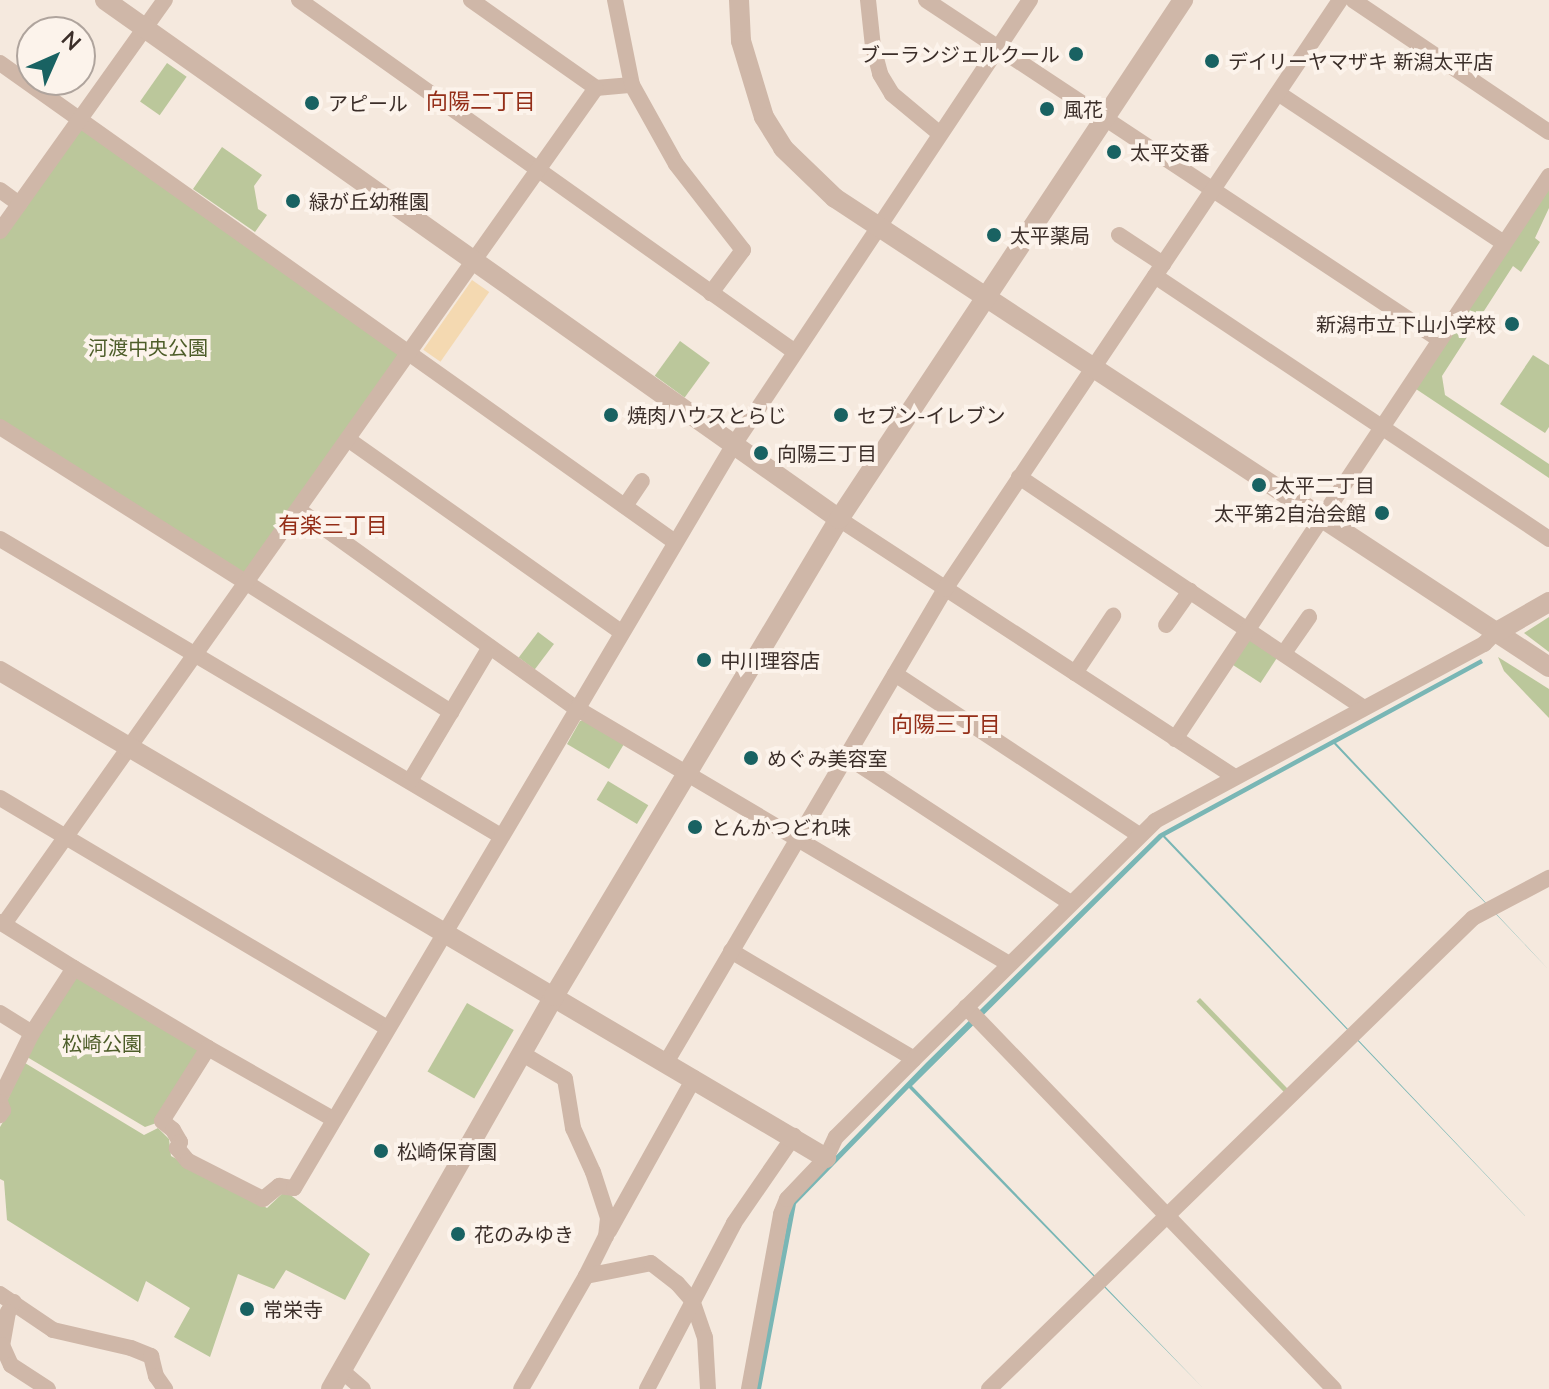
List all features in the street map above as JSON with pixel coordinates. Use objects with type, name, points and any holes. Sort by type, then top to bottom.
[{"type":"street","points":[[105,0],[839,519],[1233,776]]},
{"type":"street","points":[[0,231],[165,0]]},
{"type":"street","points":[[299,0],[795,352]]},
{"type":"street","points":[[471,0],[492,8],[596,88],[632,85]]},
{"type":"street","points":[[615,0],[632,85],[676,164],[743,250],[711,293]]},
{"type":"street","points":[[739,0],[741,41],[751,82],[777,138],[807,174],[877,226],[1092,369],[1549,667]]},
{"type":"street","points":[[868,0],[873,47],[880,74],[892,94],[940,134]]},
{"type":"street","points":[[926,0],[1440,340]]},
{"type":"street","points":[[208,1048],[162,1121],[173,1130],[180,1142],[177,1148],[188,1161],[263,1199],[279,1186],[294,1188],[733,446],[1030,0]]},
{"type":"street","points":[[331,1389],[554,996],[839,519],[1183,0]]},
{"type":"street","points":[[667,1061],[945,589],[1340,0]]},
{"type":"street","points":[[1353,0],[1549,132]]},
{"type":"street","points":[[0,63],[675,542]]},
{"type":"street","points":[[333,1119],[208,1048],[2,923],[349,440],[596,88]]},
{"type":"street","points":[[1278,93],[1504,243]]},
{"type":"street","points":[[1175,739],[1549,176]]},
{"type":"street","points":[[0,190],[19,204]]},
{"type":"street","points":[[1119,235],[1159,270],[1382,427],[1549,539]]},
{"type":"street","points":[[0,427],[451,712]]},
{"type":"street","points":[[349,440],[621,632]]},
{"type":"street","points":[[1019,477],[1363,707]]},
{"type":"street","points":[[625,506],[642,481]]},
{"type":"street","points":[[299,510],[576,708],[799,837],[1009,964]]},
{"type":"street","points":[[0,539],[501,836]]},
{"type":"street","points":[[1166,625],[1190,591]]},
{"type":"street","points":[[749,1389],[781,1214],[787,1199],[826,1158],[836,1137],[1069,902],[1155,821],[1233,776],[1484,644],[1495,633],[1549,602]]},
{"type":"street","points":[[1075,673],[1113,616]]},
{"type":"street","points":[[1284,653],[1309,617]]},
{"type":"street","points":[[410,781],[490,647]]},
{"type":"street","points":[[0,671],[667,1061],[826,1158]]},
{"type":"street","points":[[895,674],[1139,835]]},
{"type":"street","points":[[846,756],[1069,902]]},
{"type":"street","points":[[0,798],[387,1028]]},
{"type":"street","points":[[989,1389],[1473,918],[1549,878]]},
{"type":"street","points":[[731,951],[914,1059]]},
{"type":"street","points":[[0,1115],[0,1100],[32,1033],[74,968]]},
{"type":"street","points":[[966,1007],[1334,1389]]},
{"type":"street","points":[[0,1013],[32,1033]]},
{"type":"street","points":[[521,1053],[565,1079],[573,1128],[593,1172],[608,1218],[606,1236]]},
{"type":"street","points":[[521,1389],[694,1078]]},
{"type":"street","points":[[647,1389],[740,1212],[794,1136]]},
{"type":"street","points":[[586,1276],[651,1263],[692,1300],[705,1337],[708,1389]]},
{"type":"street","points":[[7,1298],[8,1312],[1,1346],[11,1365],[48,1389]]},
{"type":"street","points":[[7,1298],[53,1330],[131,1348],[151,1356],[161,1388]]},
{"type":"street","points":[[341,1370],[363,1389]]},
{"type":"green space","points":[[167,63],[187,77],[160,115],[140,102]]},
{"type":"green space","name":"河渡中央公園","points":[[79,119],[409,353],[248,581],[0,427],[0,231]]},
{"type":"green space","points":[[222,147],[262,175],[254,186],[258,209],[267,215],[255,232],[193,189]]},
{"type":"green space","points":[[1549,184],[1549,208],[1535,238],[1540,242],[1521,272],[1513,266],[1442,376],[1445,395],[1549,464],[1549,478],[1413,387]]},
{"type":"green space","points":[[680,341],[710,363],[685,398],[655,376]]},
{"type":"green space","points":[[1533,355],[1549,365],[1549,427],[1545,433],[1500,404]]},
{"type":"green space","points":[[1549,617],[1549,652],[1524,633]]},
{"type":"green space","points":[[538,632],[554,644],[535,670],[519,658]]},
{"type":"green space","points":[[1247,636],[1278,656],[1261,683],[1230,663]]},
{"type":"green space","points":[[1498,657],[1549,689],[1549,718],[1504,671]]},
{"type":"green space","points":[[585,720],[624,744],[609,769],[567,744],[580,721]]},
{"type":"green space","points":[[608,781],[648,805],[637,824],[597,800]]},
{"type":"green space","name":"松崎公園","points":[[74,968],[208,1048],[162,1121],[145,1127],[22,1054]]},
{"type":"green space","points":[[1200,998],[1290,1091],[1286,1094],[1196,1001]]},
{"type":"green space","points":[[467,1003],[514,1030],[474,1098],[428,1071]]},
{"type":"green space","points":[[25,1063],[144,1135],[158,1128],[169,1139],[171,1156],[267,1208],[285,1191],[370,1254],[345,1300],[286,1270],[274,1289],[238,1274],[210,1357],[174,1337],[190,1308],[146,1281],[138,1302],[7,1220],[4,1181],[0,1179],[0,1127],[7,1115],[5,1105]]},
{"type":"sand","points":[[472,280],[489,292],[440,362],[423,350]]},
{"type":"water","points":[[1481,659],[1483,663],[1336,743],[1549,970],[1334,744],[1165,836],[1549,1241],[1163,837],[912,1086],[1204,1389],[909,1088],[796,1204],[761,1389],[756,1389],[791,1202],[926,1063],[1159,834]]},
{"type":"place","name":"ブーランジェルクール","points":[[1076,54]]},
{"type":"place","name":"デイリーヤマザキ 新潟太平店","points":[[1212,61]]},
{"type":"place","name":"アピール","points":[[312,103]]},
{"type":"place","name":"風花","points":[[1047,109]]},
{"type":"place","name":"太平交番","points":[[1114,152]]},
{"type":"place","name":"緑が丘幼稚園","points":[[293,201]]},
{"type":"place","name":"太平薬局","points":[[994,235]]},
{"type":"place","name":"新潟市立下山小学校","points":[[1512,324]]},
{"type":"place","name":"焼肉ハウスとらじ","points":[[611,415]]},
{"type":"place","name":"セブン-イレブン","points":[[841,415]]},
{"type":"place","name":"向陽三丁目","points":[[761,453]]},
{"type":"place","name":"太平二丁目","points":[[1259,485]]},
{"type":"place","name":"太平第2自治会館","points":[[1382,513]]},
{"type":"place","name":"中川理容店","points":[[704,660]]},
{"type":"place","name":"めぐみ美容室","points":[[751,758]]},
{"type":"place","name":"とんかつどれ味","points":[[695,827]]},
{"type":"place","name":"松崎保育園","points":[[381,1151]]},
{"type":"place","name":"花のみゆき","points":[[458,1234]]},
{"type":"place","name":"常栄寺","points":[[247,1309]]},
{"type":"district","name":"向陽二丁目","points":[[481,102]]},
{"type":"district","name":"有楽三丁目","points":[[333,526]]},
{"type":"district","name":"向陽三丁目","points":[[946,725]]}]
